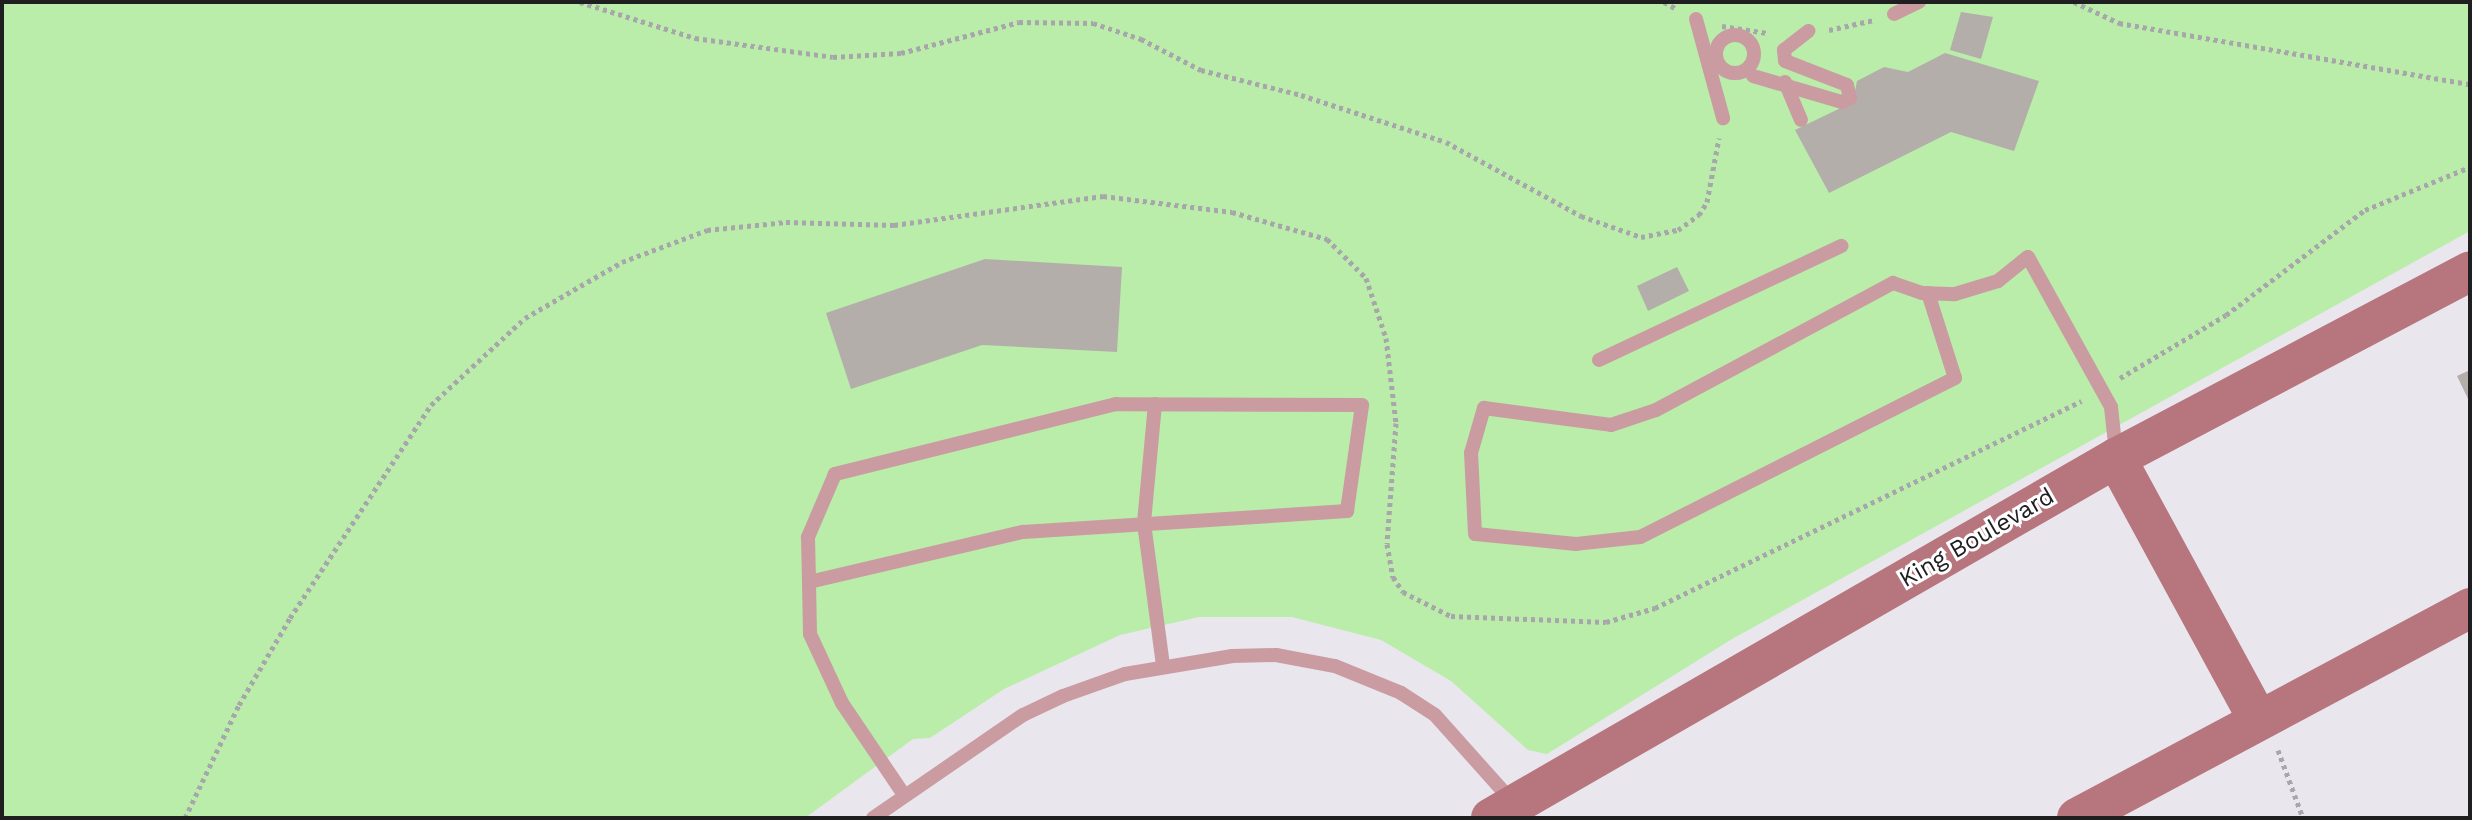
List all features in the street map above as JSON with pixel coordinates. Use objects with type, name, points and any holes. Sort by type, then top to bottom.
[{"type":"street","name":"King Boulevard","points":[[1509,813],[2116,458],[2470,271]]},
{"type":"street","points":[[2116,458],[2258,719]]},
{"type":"street","points":[[2077,818],[2470,608]]},
{"type":"lane","points":[[1894,14],[1919,2]]},
{"type":"lane","points":[[1696,19],[1723,118]]},
{"type":"lane","points":[[1753,76],[1785,82],[1842,102],[1850,98],[1847,85],[1785,61],[1784,50],[1808,31]]},
{"type":"lane","points":[[1785,82],[1801,120]]},
{"type":"lane","points":[[1599,360],[1841,246]]},
{"type":"lane","points":[[1928,293],[1955,378],[1640,537],[1576,544],[1475,534],[1471,453],[1484,408],[1611,425],[1656,410],[1893,283],[1928,293],[1955,294],[1998,281],[2028,257],[2111,407],[2116,458]]},
{"type":"lane","points":[[809,582],[1023,532],[1347,511],[1362,405],[1116,404],[835,474],[808,537],[810,634],[842,703],[904,795]]},
{"type":"lane","points":[[1155,404],[1144,523],[1163,666]]},
{"type":"lane","points":[[873,818],[1023,715],[1125,674],[1163,666],[1276,655],[1335,666],[1383,684],[1435,715],[1509,813]]},
{"type":"path","points":[[580,2],[687,36],[746,49],[833,57],[901,53],[1019,22],[1093,23],[1211,74],[1301,95],[1446,142],[1581,216],[1641,237],[1678,230],[1699,215],[1707,202],[1723,118]]},
{"type":"path","points":[[2074,2],[2119,23],[2470,84]]},
{"type":"path","points":[[2258,719],[2281,755],[2303,818]]},
{"type":"green space","points":[[2,2],[2470,2],[2470,231],[1732,639],[1547,754],[1528,750],[1451,681],[1381,640],[1292,617],[1199,617],[1120,635],[1004,689],[930,738],[913,739],[805,818],[2,818]]},
{"type":"building","points":[[1961,12],[1993,17],[1981,59],[1950,50]]},
{"type":"building","points":[[1945,53],[2039,81],[2014,151],[1951,132],[1829,193],[1795,130],[1853,102],[1857,81],[1884,67],[1908,72]]},
{"type":"building","points":[[985,259],[1122,267],[1117,352],[982,345],[851,389],[826,313]]},
{"type":"building","points":[[1677,267],[1689,291],[1648,311],[1637,286]]},
{"type":"building","points":[[2470,370],[2470,403],[2457,376]]}]
